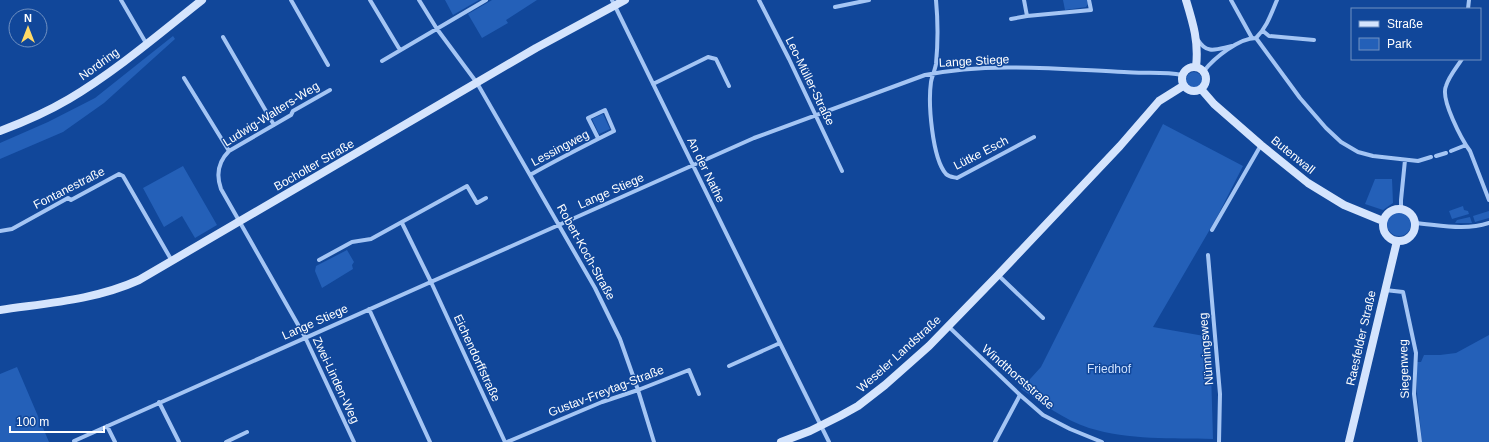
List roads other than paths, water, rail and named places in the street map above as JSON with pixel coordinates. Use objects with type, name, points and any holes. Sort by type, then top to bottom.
[{"type":"street","points":[[121,0],[146,43]]},
{"type":"street","name":"Nordring","points":[[0,131],[35,117],[69,99],[101,78],[202,0]]},
{"type":"street","points":[[291,0],[328,65]]},
{"type":"street","points":[[370,0],[400,50]]},
{"type":"street","name":"Robert-Koch-Straße","points":[[419,0],[437,29],[477,83],[560,224],[595,288],[614,326],[638,390],[654,442]]},
{"type":"street","points":[[382,61],[486,0]]},
{"type":"street","name":"Bocholter Straße","points":[[0,310],[96,296],[122,288],[172,262],[614,3],[625,0]]},
{"type":"street","name":"Leo-Müller-Straße","points":[[759,0],[789,59],[842,171]]},
{"type":"street","points":[[835,7],[870,0]]},
{"type":"street","name":"Lütke Esch","points":[[936,0],[938,22],[936,64],[931,81],[931,110],[934,141],[937,154],[946,173],[951,177],[957,178],[1034,136]]},
{"type":"street","points":[[1024,0],[1027,16]]},
{"type":"street","points":[[1011,19],[1091,10],[1089,0]]},
{"type":"street","points":[[1186,0],[1195,27],[1197,55],[1196,67]]},
{"type":"street","points":[[1231,0],[1254,38],[1288,84],[1326,128],[1342,142],[1358,152],[1373,156],[1405,160],[1418,161],[1446,153]]},
{"type":"street","points":[[1196,36],[1202,45],[1209,50],[1236,45],[1254,38],[1263,31],[1267,25],[1277,0]]},
{"type":"street","name":"An der Nathe","points":[[614,3],[692,166],[829,442]]},
{"type":"street","points":[[1263,31],[1270,36],[1314,40]]},
{"type":"street","points":[[223,37],[274,125]]},
{"type":"street","points":[[1204,71],[1213,60],[1236,45]]},
{"type":"street","points":[[653,84],[708,57],[716,59],[729,86]]},
{"type":"street","points":[[1461,60],[1445,86],[1444,92],[1448,107],[1470,151],[1489,200]]},
{"type":"street","points":[[1196,67],[1204,71],[1206,83],[1201,89],[1198,91],[1190,91],[1183,86],[1181,79],[1187,68],[1196,67]]},
{"type":"street","name":"Lange Stiege","points":[[74,440],[754,138],[925,75],[979,68],[1022,68],[1182,75]]},
{"type":"street","points":[[184,78],[229,151]]},
{"type":"street","name":"Weseler Landstraße","points":[[782,442],[821,426],[858,406],[885,386],[929,346],[998,275],[1118,148],[1159,101],[1183,86]]},
{"type":"street","name":"Butenwall","points":[[1201,89],[1214,104],[1294,172],[1331,198],[1383,221]]},
{"type":"street","name":"Ludwig-Walters-Weg","points":[[240,222],[219,183],[218,173],[223,157],[229,151],[291,115],[293,111],[330,90]]},
{"type":"street","name":"Lessingweg","points":[[530,175],[575,150],[614,131],[605,110],[588,118],[598,138]]},
{"type":"street","points":[[1212,230],[1261,145]]},
{"type":"street","points":[[1451,151],[1466,145]]},
{"type":"street","points":[[1401,208],[1405,160]]},
{"type":"street","name":"Fontanestraße","points":[[0,231],[12,229],[68,198],[71,200],[119,174],[123,176],[172,262]]},
{"type":"street","points":[[320,260],[352,242],[371,239],[467,186],[477,203],[486,198]]},
{"type":"street","points":[[1401,208],[1411,213],[1415,223],[1412,234],[1408,238],[1397,241],[1392,240],[1384,230],[1383,221],[1385,216],[1392,210],[1401,208]]},
{"type":"street","name":"Zwei-Linden-Weg","points":[[240,222],[305,338],[354,442]]},
{"type":"street","name":"Eichendorffstraße","points":[[402,222],[506,442]]},
{"type":"street","points":[[1415,223],[1463,228],[1474,227],[1489,222]]},
{"type":"street","name":"Raesfelder Straße","points":[[1349,442],[1397,241]]},
{"type":"street","name":"Nünningsweg","points":[[1208,255],[1220,394],[1219,442]]},
{"type":"street","points":[[998,275],[1043,318]]},
{"type":"street","name":"Siegenweg","points":[[1385,290],[1403,292],[1416,353],[1414,394],[1420,442]]},
{"type":"street","points":[[369,309],[430,442]]},
{"type":"street","name":"Windthorststraße","points":[[948,326],[1020,396],[1043,415],[1070,429],[1102,442]]},
{"type":"street","points":[[729,366],[780,343]]},
{"type":"street","name":"Gustav-Freytag-Straße","points":[[506,442],[602,402],[689,370],[699,394]]},
{"type":"street","points":[[995,442],[1020,396]]},
{"type":"street","points":[[159,402],[179,442]]},
{"type":"street","points":[[107,426],[115,442]]},
{"type":"street","points":[[226,442],[247,432]]},
{"type":"park label","name":"Friedhof","points":[[1109,369]]}]
